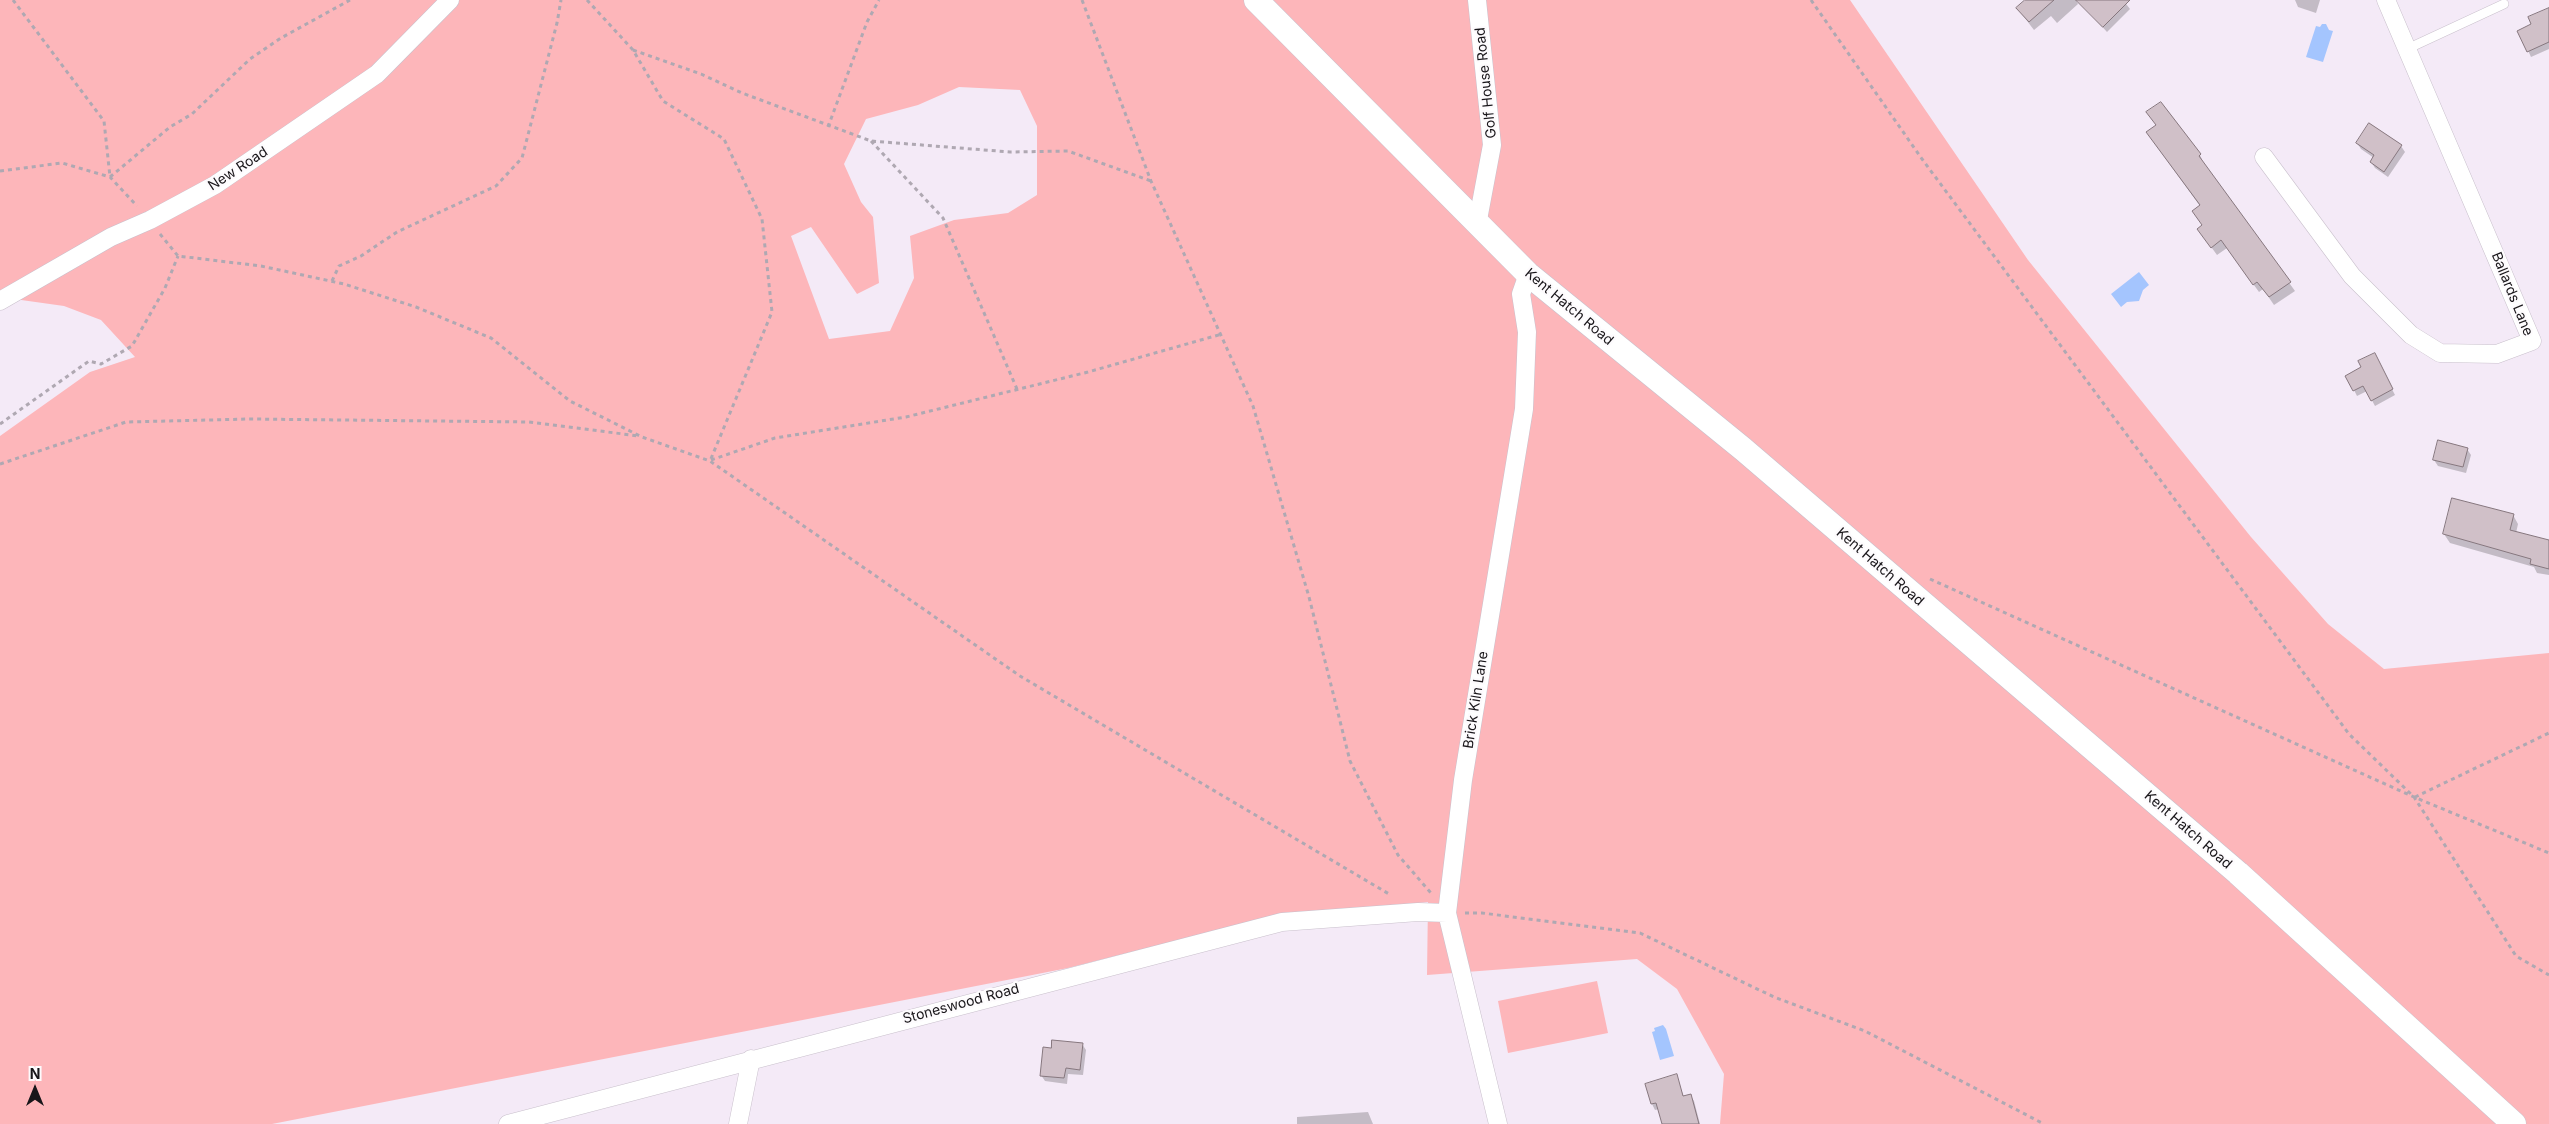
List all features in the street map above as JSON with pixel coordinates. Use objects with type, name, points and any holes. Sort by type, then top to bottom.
[{"type":"main road","name":"Kent Hatch Road","points":[[1256,0],[1477,225],[1528,274],[1743,449],[2217,855],[2514,1124]]},
{"type":"street","name":"New Road","points":[[0,301],[111,238],[150,220],[215,185],[378,74],[450,0]]},
{"type":"street","name":"Golf House Road","points":[[1477,0],[1492,145],[1477,225]]},
{"type":"street","name":"Ballards Lane","points":[[2264,157],[2352,276],[2411,335],[2440,353],[2498,354],[2532,341],[2386,0]]},
{"type":"street","name":"Brick Kiln Lane","points":[[1498,1124],[1447,913],[1463,780],[1524,408],[1527,332],[1521,294],[1528,274]]},
{"type":"street","name":"Stoneswood Road","points":[[508,1124],[751,1059],[1282,922],[1418,912],[1447,913]]},
{"type":"street","points":[[738,1124],[751,1059]]},
{"type":"lane","points":[[2407,49],[2504,4]]},
{"type":"path","points":[[13,0],[104,121],[110,178]]},
{"type":"path","points":[[110,178],[170,127],[192,114],[250,59],[281,38],[350,0]]},
{"type":"path","points":[[332,281],[339,266],[361,256],[397,232],[496,186],[522,158],[557,23],[561,0]]},
{"type":"path","points":[[587,0],[633,50],[663,101],[724,139],[762,218],[772,312],[710,461]]},
{"type":"path","points":[[828,127],[866,22],[879,0]]},
{"type":"path","points":[[1082,0],[1151,181],[1253,406],[1309,597],[1350,761],[1398,855],[1447,913],[1482,913],[1640,933],[1774,997],[1865,1031],[2044,1124]]},
{"type":"path","points":[[1810,0],[1922,159],[2349,734],[2414,797],[2516,956],[2549,975]]},
{"type":"path","points":[[633,50],[701,74],[742,93],[828,127],[871,141],[1010,152],[1068,151],[1151,181]]},
{"type":"path","points":[[871,141],[943,218],[1017,389]]},
{"type":"path","points":[[0,171],[62,163],[110,178],[150,220],[178,256],[261,266],[332,281],[416,307],[491,338],[570,401],[642,437],[710,461],[1020,676],[1418,912]]},
{"type":"path","points":[[0,424],[89,361],[101,364],[132,346],[165,288],[178,256]]},
{"type":"path","points":[[710,461],[775,438],[906,417],[1222,334]]},
{"type":"path","points":[[0,464],[126,422],[250,419],[529,422],[642,437]]},
{"type":"path","points":[[1927,577],[2414,797],[2549,853]]},
{"type":"path","points":[[2414,797],[2549,733]]},
{"type":"shaded area","points":[[0,0],[1850,0],[2028,260],[2251,537],[2328,624],[2384,669],[2549,653],[2549,1124],[1720,1124],[1724,1074],[1677,989],[1637,959],[1427,975],[1428,902],[1262,919],[1068,968],[272,1124],[0,1124],[0,436],[90,372],[135,357],[101,320],[64,306],[0,297]],"holes":[[[959,87],[1020,90],[1037,126],[1037,195],[1008,213],[954,220],[910,236],[914,278],[890,331],[829,339],[791,236],[811,227],[857,294],[879,283],[873,217],[861,202],[844,164],[866,119],[918,105]]]},
{"type":"shaded area","points":[[1597,981],[1608,1033],[1508,1053],[1498,1001]]},
{"type":"water","points":[[2322,24],[2326,24],[2329,30],[2333,31],[2323,62],[2306,57],[2316,26],[2320,27]]},
{"type":"water","points":[[2139,272],[2149,285],[2143,290],[2139,301],[2127,302],[2121,307],[2111,294]]},
{"type":"water","points":[[1663,1025],[1674,1056],[1660,1060],[1652,1032],[1655,1031],[1654,1028]]},
{"type":"building","points":[[2025,0],[2054,0],[2029,22],[2016,8]]},
{"type":"building","points":[[2076,0],[2130,0],[2103,27]]},
{"type":"building","points":[[2549,8],[2549,42],[2527,52],[2517,31],[2531,24],[2528,17]]},
{"type":"building","points":[[2161,102],[2201,154],[2199,156],[2291,282],[2269,297],[2257,282],[2253,285],[2221,240],[2211,248],[2197,229],[2202,225],[2192,211],[2200,205],[2146,132],[2156,125],[2146,112]]},
{"type":"building","points":[[2369,123],[2402,145],[2384,172],[2370,162],[2374,155],[2356,143]]},
{"type":"building","points":[[2375,353],[2393,389],[2371,401],[2363,386],[2353,391],[2345,376],[2361,367],[2358,361]]},
{"type":"building","points":[[2438,440],[2468,448],[2463,467],[2433,460]]},
{"type":"building","points":[[2452,498],[2514,514],[2510,530],[2549,540],[2549,569],[2530,564],[2531,559],[2443,534]]},
{"type":"building","points":[[1052,1040],[1083,1043],[1080,1070],[1066,1068],[1064,1078],[1040,1076],[1043,1047],[1051,1048]]},
{"type":"building","points":[[1677,1074],[1683,1096],[1691,1094],[1699,1124],[1662,1124],[1656,1103],[1651,1104],[1645,1084]]}]
